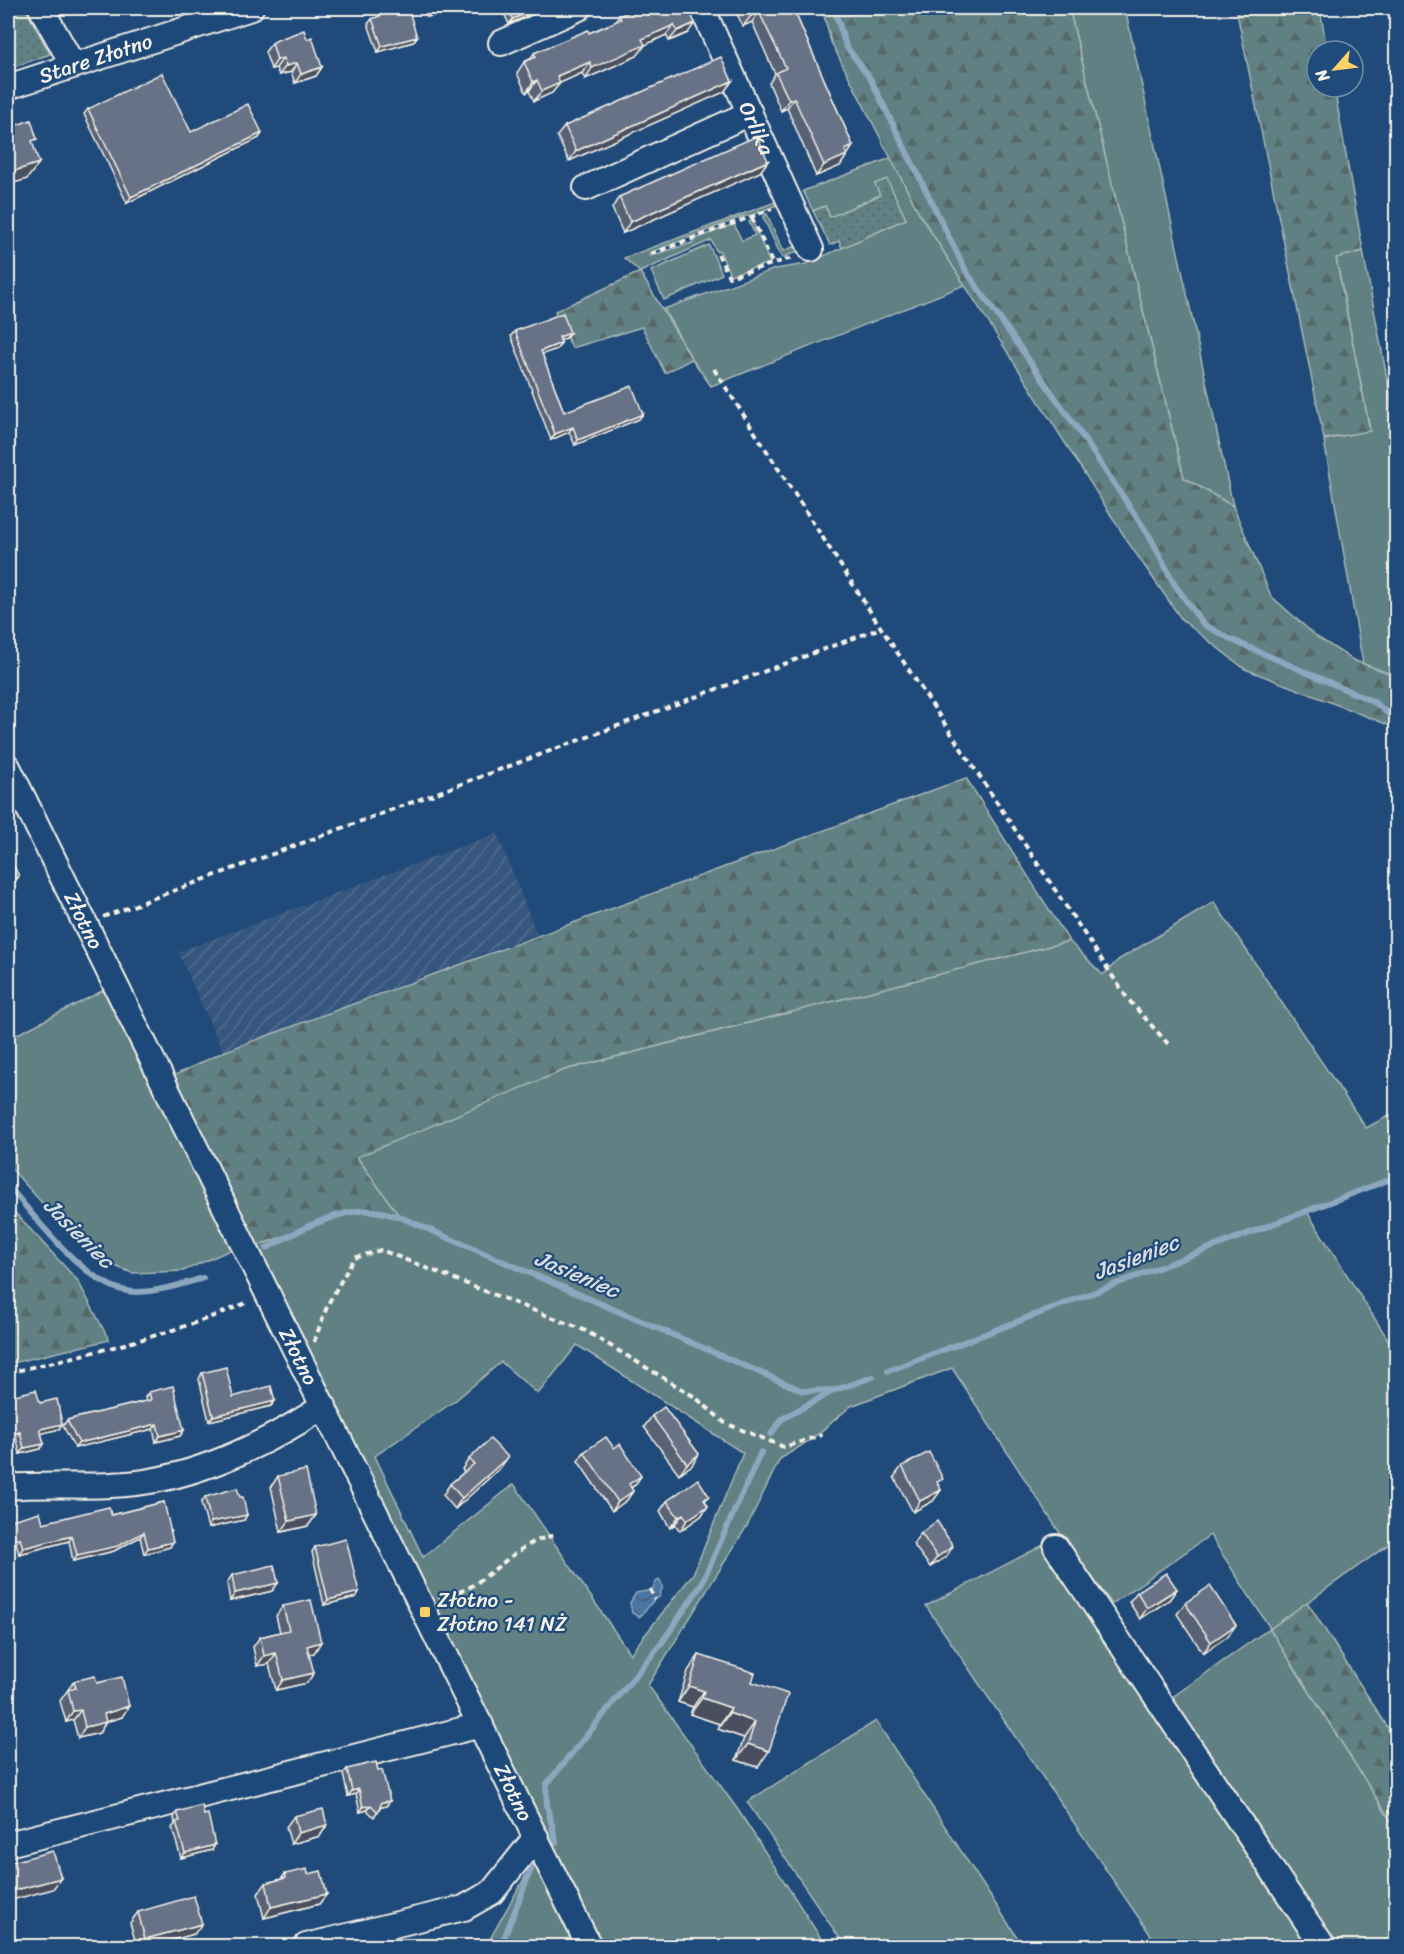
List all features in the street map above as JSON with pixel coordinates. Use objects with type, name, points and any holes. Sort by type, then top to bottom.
[{"type":"street","points":[[41,8],[73,65]]},
{"type":"street","name":"Stare Złotno","points":[[8,87],[251,8]]},
{"type":"street","points":[[501,43],[579,8]]},
{"type":"street","name":"Orlika","points":[[702,8],[811,249]]},
{"type":"street","points":[[586,188],[750,113]]},
{"type":"street","name":"Złotno","points":[[8,767],[590,1947]]},
{"type":"street","points":[[8,1487],[144,1483],[189,1473],[217,1462],[324,1406]]},
{"type":"street","points":[[1056,1547],[1323,1947]]},
{"type":"street","points":[[8,1844],[481,1725]]},
{"type":"street","points":[[306,1947],[464,1908],[492,1892],[536,1837]]},
{"type":"path","points":[[651,254],[753,218],[789,202]]},
{"type":"path","points":[[753,218],[773,264]]},
{"type":"path","points":[[718,254],[729,278],[811,249]]},
{"type":"path","points":[[714,369],[881,628],[1127,998],[1170,1046]]},
{"type":"path","points":[[85,924],[881,628]]},
{"type":"path","points":[[302,1364],[346,1268],[354,1258],[381,1250],[586,1331],[695,1397],[725,1423],[784,1447],[822,1435]]},
{"type":"path","points":[[8,1373],[136,1341],[219,1315],[268,1293]]},
{"type":"path","points":[[422,1606],[469,1588],[521,1551],[546,1537],[555,1535]]},
{"type":"path","points":[[650,1589],[655,1600]]},
{"type":"shaded area","points":[[497,833],[537,934],[223,1052],[178,952]]},
{"type":"green space","points":[[8,8],[25,8],[50,54],[8,69]]},
{"type":"green space","points":[[822,8],[844,16],[875,8],[1069,8],[1184,478],[1233,506],[1271,596],[1317,637],[1353,660],[1396,676],[1396,728],[1245,669],[1182,620],[1128,542],[919,213],[831,42]]},
{"type":"green space","points":[[1069,8],[1125,8],[1233,506],[1184,478]]},
{"type":"green space","points":[[1236,8],[1320,8],[1325,39],[1305,39],[1305,99],[1336,99],[1363,251],[1336,258],[1370,431],[1324,439]]},
{"type":"green space","points":[[891,158],[919,213],[965,285],[711,386],[692,359],[664,309],[775,269],[806,264],[906,219],[880,195],[830,217],[825,206],[813,211],[803,191]]},
{"type":"green space","points":[[887,179],[906,219],[842,248],[839,241],[830,245],[813,211],[825,206],[830,217],[880,195],[875,184]]},
{"type":"green space","points":[[778,201],[779,204],[750,216],[744,216],[649,253],[650,256],[692,243],[697,238],[734,224],[742,241],[755,235],[749,222],[752,220],[770,263],[730,275],[720,251],[717,252],[711,240],[640,272],[624,258]]},
{"type":"green space","points":[[767,214],[783,251],[798,245],[800,250],[782,258],[763,217]]},
{"type":"green space","points":[[709,245],[722,274],[664,300],[651,271]]},
{"type":"green space","points":[[1363,251],[1396,426],[1396,676],[1363,664],[1324,440],[1370,430],[1336,258]]},
{"type":"green space","points":[[640,272],[692,359],[665,373],[642,327],[572,348],[555,311]]},
{"type":"green space","points":[[966,778],[1069,941],[564,1070],[357,1157],[400,1217],[357,1211],[256,1246],[171,1077],[223,1052]]},
{"type":"green space","points":[[1214,902],[1366,1128],[1396,1112],[1396,1177],[1307,1212],[1396,1352],[1396,1539],[1270,1629],[1396,1829],[1396,1946],[1158,1946],[926,1606],[1051,1541],[1161,1705],[1270,1628],[1210,1535],[1112,1604],[1062,1536],[952,1368],[851,1406],[812,1439],[780,1459],[747,1526],[648,1685],[738,1810],[826,1946],[598,1946],[256,1246],[357,1211],[399,1216],[356,1157],[564,1070],[1069,941],[1103,975],[1118,960]],"holes":[[[577,1345],[743,1453],[693,1574],[630,1654],[514,1484],[423,1557],[375,1456],[456,1400],[501,1362],[538,1394]]]},
{"type":"green space","points":[[106,989],[235,1248],[183,1271],[132,1273],[100,1260],[69,1233],[8,1165],[8,1039]]},
{"type":"green space","points":[[8,1205],[78,1281],[109,1340],[8,1364]]},
{"type":"green space","points":[[1307,1602],[1396,1740],[1396,1829],[1270,1629]]},
{"type":"green space","points":[[876,1721],[1023,1946],[845,1946],[747,1802]]},
{"type":"green space","points":[[536,1857],[581,1946],[486,1946]]},
{"type":"water","points":[[659,1580],[663,1586],[659,1597],[639,1617],[632,1613],[630,1603],[636,1593],[652,1590]]},
{"type":"building","points":[[408,8],[417,37],[382,46],[372,19],[392,11],[393,13]]},
{"type":"building","points":[[507,8],[537,8],[513,19]]},
{"type":"building","points":[[637,8],[693,8],[694,10],[690,12],[695,23],[677,31],[674,25],[642,39],[645,45],[592,68],[590,62],[557,76],[560,83],[542,91],[537,80],[533,82],[524,62],[536,57],[534,53],[588,30],[589,33],[606,26],[621,19],[619,16]]},
{"type":"building","points":[[747,8],[793,8],[853,146],[845,150],[847,155],[824,165],[794,98],[789,100],[776,73],[786,68],[759,12],[751,16]]},
{"type":"building","points":[[304,30],[307,39],[312,37],[322,67],[301,74],[297,63],[286,66],[283,58],[277,60],[272,43]]},
{"type":"building","points":[[721,57],[732,81],[576,151],[565,126]]},
{"type":"building","points":[[162,73],[191,132],[248,104],[262,133],[131,197],[88,109]]},
{"type":"building","points":[[31,120],[37,139],[32,141],[39,163],[8,173],[8,128]]},
{"type":"building","points":[[757,136],[768,161],[630,222],[619,197]]},
{"type":"building","points":[[563,313],[570,333],[559,337],[561,343],[541,351],[564,412],[632,386],[643,414],[578,440],[573,427],[555,434],[515,331]]},
{"type":"building","points":[[8,855],[19,876],[8,882]]},
{"type":"building","points":[[226,1367],[233,1397],[271,1386],[275,1401],[213,1416],[202,1373]]},
{"type":"building","points":[[173,1386],[184,1430],[160,1436],[157,1424],[79,1443],[67,1420],[151,1400],[149,1392]]},
{"type":"building","points":[[36,1390],[40,1403],[57,1399],[62,1424],[40,1429],[44,1444],[24,1448],[20,1432],[8,1435],[8,1403],[13,1401],[11,1396]]},
{"type":"building","points":[[664,1407],[699,1454],[687,1464],[652,1416]]},
{"type":"building","points":[[606,1437],[614,1448],[620,1444],[641,1476],[629,1484],[633,1491],[618,1502],[584,1452]]},
{"type":"building","points":[[490,1439],[508,1457],[462,1498],[450,1484],[474,1464],[469,1459]]},
{"type":"building","points":[[929,1452],[943,1479],[937,1482],[941,1490],[920,1501],[902,1466]]},
{"type":"building","points":[[306,1470],[316,1515],[289,1521],[278,1476]]},
{"type":"building","points":[[698,1479],[709,1496],[704,1500],[708,1506],[687,1520],[683,1514],[678,1517],[667,1501]]},
{"type":"building","points":[[237,1488],[240,1497],[243,1497],[247,1515],[211,1522],[205,1497]]},
{"type":"building","points":[[164,1502],[173,1542],[148,1548],[144,1532],[118,1546],[77,1555],[72,1536],[23,1548],[20,1538],[9,1540],[8,1521],[40,1512],[43,1523],[109,1507],[111,1515]]},
{"type":"building","points":[[937,1521],[953,1546],[937,1557],[921,1533]]},
{"type":"building","points":[[346,1539],[359,1592],[328,1600],[315,1547]]},
{"type":"building","points":[[274,1565],[278,1583],[235,1593],[232,1575]]},
{"type":"building","points":[[1166,1573],[1177,1589],[1147,1608],[1137,1592]]},
{"type":"building","points":[[1210,1586],[1236,1625],[1211,1642],[1185,1603]]},
{"type":"building","points":[[311,1600],[321,1642],[307,1646],[314,1673],[283,1680],[276,1653],[264,1656],[260,1637],[289,1630],[283,1606]]},
{"type":"building","points":[[699,1655],[755,1673],[752,1682],[788,1694],[769,1751],[748,1744],[755,1722],[729,1713],[731,1708],[702,1698],[704,1691],[689,1686]]},
{"type":"building","points":[[95,1676],[97,1683],[122,1677],[129,1706],[104,1714],[106,1722],[85,1727],[81,1710],[73,1711],[68,1690],[76,1688],[74,1681]]},
{"type":"building","points":[[376,1762],[378,1771],[382,1770],[390,1801],[382,1802],[378,1812],[371,1805],[363,1807],[359,1789],[352,1791],[347,1769]]},
{"type":"building","points":[[202,1805],[204,1815],[208,1814],[215,1845],[185,1853],[176,1822],[180,1821],[177,1812]]},
{"type":"building","points":[[323,1809],[327,1825],[298,1833],[294,1816]]},
{"type":"building","points":[[53,1851],[61,1878],[8,1892],[8,1863]]},
{"type":"building","points":[[307,1869],[308,1874],[321,1871],[327,1894],[271,1907],[266,1883],[286,1878],[285,1874]]},
{"type":"building","points":[[194,1896],[202,1924],[145,1939],[138,1912]]},
{"type":"building","points":[[438,1942],[439,1947],[421,1947]]},
{"type":"waterway","points":[[834,8],[846,46],[870,78],[966,271],[1150,537],[1175,585],[1203,624],[1230,639],[1374,702],[1396,720]]},
{"type":"waterway","name":"Jasieniec","points":[[888,1371],[1396,1177]]},
{"type":"waterway","name":"Jasieniec","points":[[8,1186],[49,1234],[83,1267],[100,1280],[118,1289],[136,1292],[153,1291],[203,1278]]},
{"type":"waterway","name":"Jasieniec","points":[[267,1248],[334,1216],[363,1211],[384,1213],[400,1217],[803,1391],[835,1390],[873,1377]]},
{"type":"waterway","points":[[771,1434],[782,1419],[831,1392]]},
{"type":"waterway","points":[[556,1842],[547,1805],[546,1785],[661,1644],[701,1585],[761,1452]]},
{"type":"waterway","points":[[501,1946],[532,1867]]},
{"type":"place","name":"Złotno - Złotno 141 NŻ","points":[[425,1612]]}]
